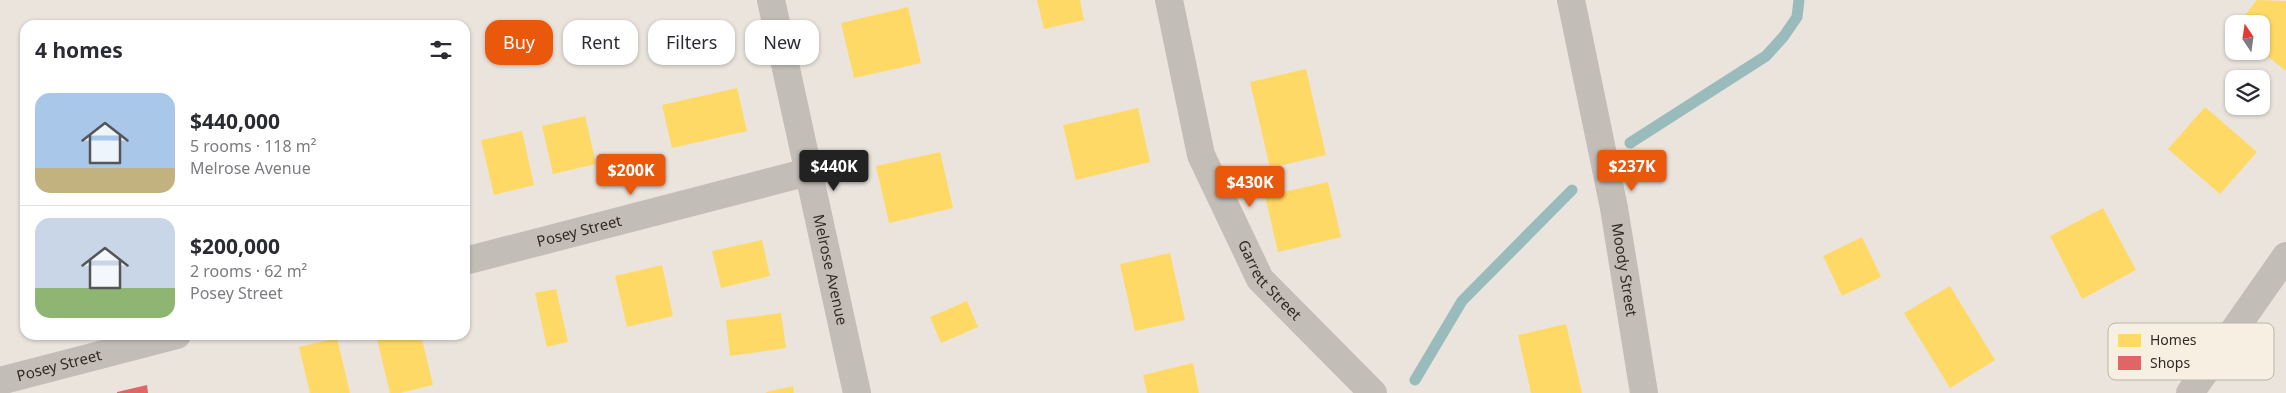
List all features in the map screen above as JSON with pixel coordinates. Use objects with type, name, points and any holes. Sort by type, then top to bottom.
[{"type":"street","name":"Melrose Avenue","points":[[771,0],[857,393]]},
{"type":"street","name":"Garrett Street","points":[[1169,0],[1201,155],[1260,279],[1373,393]]},
{"type":"street","name":"Moody Street","points":[[1571,0],[1614,208],[1644,393]]},
{"type":"street","name":"Posey Street","points":[[470,260],[808,172]]},
{"type":"street","points":[[2239,323],[2286,256]]},
{"type":"street","name":"Posey Street","points":[[0,380],[157,340]]},
{"type":"street","points":[[2190,393],[2199,380]]},
{"type":"building: Homes","points":[[1037,0],[1080,0],[1084,20],[1044,29]]},
{"type":"building: Homes","points":[[2257,0],[2286,1],[2286,71],[2270,58],[2270,15],[2245,15]]},
{"type":"building: Homes","points":[[908,7],[921,63],[854,78],[841,23]]},
{"type":"building: Homes","points":[[1306,69],[1326,155],[1270,168],[1250,82]]},
{"type":"building: Homes","points":[[737,88],[747,131],[672,148],[662,105]]},
{"type":"building: Homes","points":[[2205,107],[2257,152],[2220,194],[2168,149]]},
{"type":"building: Homes","points":[[1138,108],[1150,162],[1076,180],[1063,125]]},
{"type":"building: Homes","points":[[585,116],[596,164],[553,174],[542,126]]},
{"type":"building: Homes","points":[[522,131],[534,185],[494,195],[481,140]]},
{"type":"building: Homes","points":[[940,152],[953,208],[889,223],[876,166]]},
{"type":"building: Homes","points":[[1328,182],[1341,237],[1278,252],[1265,196]]},
{"type":"building: Homes","points":[[2103,208],[2136,270],[2082,299],[2050,236]]},
{"type":"building: Homes","points":[[1862,237],[1881,277],[1842,296],[1823,256]]},
{"type":"building: Homes","points":[[762,240],[770,276],[721,288],[712,251]]},
{"type":"building: Homes","points":[[1170,253],[1185,320],[1135,331],[1120,264]]},
{"type":"building: Homes","points":[[662,265],[673,316],[627,327],[615,276]]},
{"type":"building: Homes","points":[[1950,286],[1995,360],[1950,388],[1904,313]]},
{"type":"building: Homes","points":[[556,289],[568,342],[547,347],[535,293]]},
{"type":"building: Homes","points":[[967,301],[978,327],[941,343],[930,317]]},
{"type":"building: Homes","points":[[781,313],[786,348],[730,356],[726,320]]},
{"type":"building: Homes","points":[[1566,324],[1582,393],[1531,393],[1518,335]]},
{"type":"building: Homes","points":[[329,340],[337,340],[350,393],[310,393],[299,347]]},
{"type":"building: Homes","points":[[377,340],[422,340],[433,385],[400,393],[390,393]]},
{"type":"building: Homes","points":[[1193,363],[1199,393],[1147,393],[1143,375]]},
{"type":"building: Homes","points":[[793,386],[794,393],[766,393],[766,392]]},
{"type":"building: Shops","points":[[147,385],[148,393],[117,393],[117,392]]},
{"type":"waterway","points":[[1630,143],[1766,56],[1784,36],[1797,17],[1799,0]]},
{"type":"waterway","points":[[1415,380],[1462,301],[1572,190]]}]
